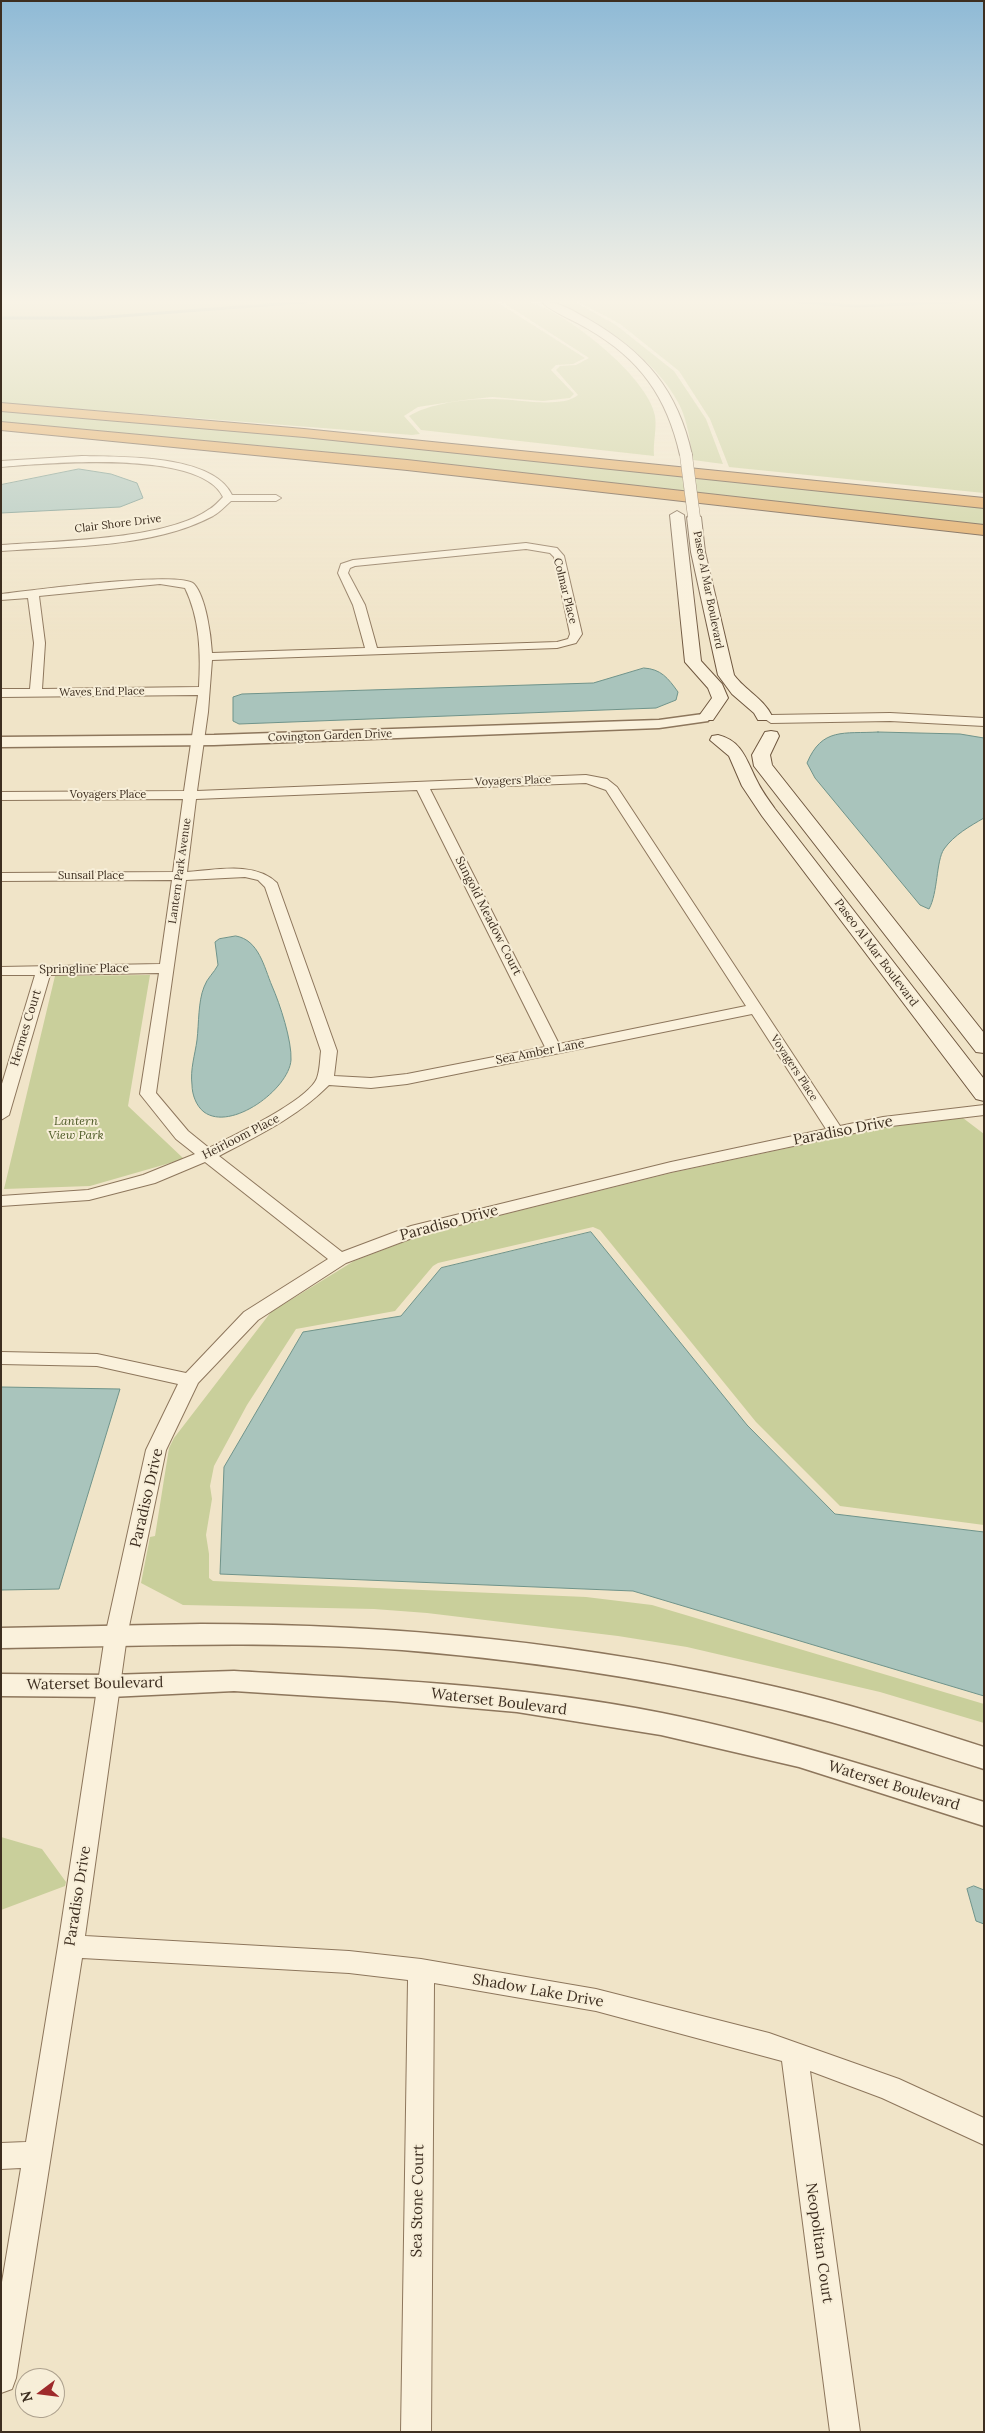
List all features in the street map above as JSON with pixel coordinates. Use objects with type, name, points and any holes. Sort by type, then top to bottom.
[{"type":"highway","points":[[112,416],[304,432],[984,503]]},
{"type":"highway","points":[[1,426],[319,456],[984,530]]},
{"type":"main road","name":"Paseo Al Mar Boulevard","points":[[661,416],[670,437],[693,662],[716,687],[720,698],[708,727],[735,752],[742,762],[750,785],[768,812],[984,1094]]},
{"type":"main road","name":"Paseo Al Mar Boulevard","points":[[677,416],[685,447],[698,552],[726,675],[738,691],[762,710],[770,726],[760,755],[763,766],[984,1047]]},
{"type":"main road","points":[[734,710],[770,726],[748,743],[708,727],[734,710]]},
{"type":"street","points":[[1,464],[54,459],[86,459],[174,466],[203,474],[222,485],[228,498],[276,498]]},
{"type":"street","name":"Clair Shore Drive","points":[[1,548],[164,532],[206,517],[221,508],[228,498]]},
{"type":"street","name":"Colmar Place","points":[[206,657],[557,644],[572,641],[576,634],[559,556],[553,550],[526,546],[353,563],[344,566],[343,573],[359,605],[372,650]]},
{"type":"street","name":"Lantern Park Avenue","points":[[1,597],[160,581],[174,581],[189,585],[194,594],[201,622],[206,657],[203,691],[180,876],[148,1094],[182,1135],[206,1156],[340,1259]]},
{"type":"street","points":[[33,594],[40,623],[41,647],[35,693]]},
{"type":"street","name":"Waves End Place","points":[[1,693],[203,691]]},
{"type":"street","points":[[770,726],[837,719],[912,717],[984,722]]},
{"type":"street","name":"Covington Garden Drive","points":[[1,742],[197,740],[659,724],[708,727]]},
{"type":"street","name":"Voyagers Place","points":[[1,796],[190,795],[421,784],[586,779],[602,782],[610,787],[836,1132]]},
{"type":"street","name":"Sungold Meadow Court","points":[[421,784],[554,1049]]},
{"type":"street","points":[[180,876],[255,874],[263,877],[272,886],[329,1050],[325,1080]]},
{"type":"street","name":"Sunsail Place","points":[[1,877],[180,876]]},
{"type":"street","name":"Springline Place","points":[[1,971],[167,968]]},
{"type":"street","name":"Hermes Court","points":[[1,1115],[6,1077],[44,970]]},
{"type":"street","name":"Sea Amber Lane","points":[[325,1080],[371,1083],[407,1078],[755,1009]]},
{"type":"street","name":"Heirloom Place","points":[[1,1201],[89,1195],[149,1179],[206,1156],[273,1122],[305,1100],[325,1080]]},
{"type":"street","name":"Paradiso Drive","points":[[1,2378],[71,1946],[116,1636],[156,1450],[190,1380],[251,1316],[340,1259],[417,1230],[671,1167],[883,1122],[984,1110]]},
{"type":"street","points":[[1,1358],[97,1360],[190,1380]]},
{"type":"street","points":[[1,1638],[242,1633],[391,1640],[543,1655],[688,1678],[821,1709],[984,1758]]},
{"type":"street","name":"Waterset Boulevard","points":[[1,1685],[110,1686],[234,1681],[392,1690],[517,1701],[662,1724],[799,1756],[984,1814]]},
{"type":"street","name":"Shadow Lake Drive","points":[[71,1946],[349,1962],[420,1970],[596,2000],[769,2045],[890,2088],[984,2132]]},
{"type":"street","name":"Sea Stone Court","points":[[416,2432],[420,1970]]},
{"type":"street","name":"Neopolitan Court","points":[[794,2054],[845,2432]]},
{"type":"street","points":[[1,2156],[36,2155]]},
{"type":"green space","points":[[1,416],[53,416],[312,438],[984,508],[984,525],[391,458],[1,422]]},
{"type":"green space","points":[[162,416],[405,416],[420,434],[412,435]]},
{"type":"green space","points":[[409,416],[655,416],[654,456],[421,430]]},
{"type":"green space","points":[[684,416],[704,416],[723,464],[693,460]]},
{"type":"green space","points":[[708,416],[984,416],[984,493],[729,467]]},
{"type":"green space","name":"Lantern View Park","points":[[150,975],[128,1106],[184,1159],[90,1186],[4,1189],[55,976]]},
{"type":"green space","points":[[963,1118],[984,1134],[984,1525],[840,1506],[756,1422],[600,1230],[593,1227],[438,1263],[433,1266],[395,1311],[296,1329],[247,1405],[214,1466],[210,1486],[212,1499],[206,1535],[209,1554],[209,1578],[213,1581],[586,1597],[652,1605],[984,1704],[984,1723],[880,1692],[687,1647],[618,1636],[427,1613],[374,1609],[183,1605],[141,1583],[150,1537],[155,1536],[169,1448],[174,1438],[271,1312],[354,1261],[422,1235],[675,1172],[887,1127]]},
{"type":"green space","points":[[1,1837],[42,1849],[66,1882],[65,1886],[1,1910]]},
{"type":"water","points":[[79,469],[111,474],[137,483],[143,498],[120,507],[1,513],[1,485]]},
{"type":"water","points":[[644,668],[660,672],[667,679],[678,692],[676,700],[656,708],[239,724],[233,721],[233,697],[242,694],[593,683]]},
{"type":"water","points":[[845,733],[960,734],[984,738],[984,818],[957,835],[944,849],[941,854],[934,895],[929,909],[920,905],[815,778],[807,763],[813,751],[827,738]]},
{"type":"water","points":[[236,936],[250,943],[260,955],[285,1023],[290,1043],[291,1060],[288,1071],[280,1083],[257,1104],[243,1112],[215,1117],[204,1112],[197,1103],[192,1088],[192,1068],[202,993],[207,981],[218,965],[215,942],[219,939]]},
{"type":"water","points":[[591,1232],[747,1425],[835,1514],[984,1532],[984,1696],[633,1591],[220,1574],[224,1467],[303,1332],[401,1316],[441,1268]]},
{"type":"water","points":[[1,1387],[120,1389],[59,1589],[1,1590]]},
{"type":"water","points":[[974,1886],[984,1890],[984,1924],[976,1921],[967,1889]]}]
